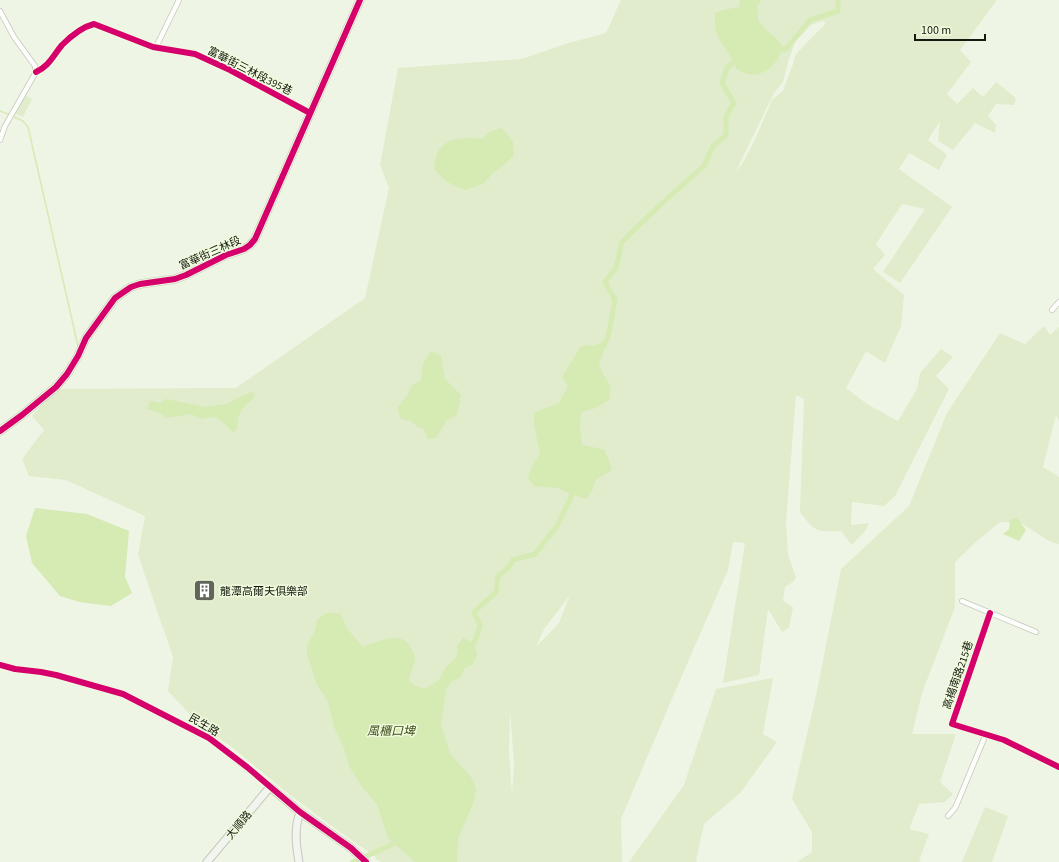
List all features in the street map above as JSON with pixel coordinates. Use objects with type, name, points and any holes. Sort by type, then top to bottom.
[{"type":"street","points":[[156,46],[179,0]]},
{"type":"street","name":"富華街三林段","points":[[0,431],[56,387],[70,368],[86,338],[116,298],[131,287],[140,284],[175,279],[250,245],[255,239],[360,0]]},
{"type":"street","points":[[0,11],[14,37],[35,66],[36,72],[5,126],[0,140]]},
{"type":"street","name":"富華街三林段395巷","points":[[36,72],[45,68],[63,45],[84,27],[94,24],[144,44],[195,54],[230,70],[310,113]]},
{"type":"street","points":[[1052,310],[1059,302]]},
{"type":"street","points":[[962,601],[1036,632]]},
{"type":"street","name":"高楊南路215巷","points":[[990,613],[952,724],[1004,740],[1059,767]]},
{"type":"street","name":"民生路","points":[[0,665],[15,669],[56,675],[123,694],[209,738],[300,812],[351,848],[366,862]]},
{"type":"street","points":[[948,816],[955,808],[986,734]]},
{"type":"street","name":"大順路","points":[[207,862],[270,787]]},
{"type":"street","points":[[299,862],[296,833],[300,812]]},
{"type":"shaded area","points":[[621,0],[997,0],[960,50],[971,62],[947,94],[957,104],[973,88],[983,97],[996,82],[1016,98],[1014,105],[996,104],[988,116],[996,125],[995,133],[975,123],[953,150],[938,141],[940,121],[928,140],[947,155],[939,170],[909,153],[899,169],[952,207],[900,283],[883,272],[925,209],[902,204],[876,244],[885,255],[873,269],[904,295],[901,326],[885,363],[866,351],[846,388],[867,404],[898,421],[917,389],[920,373],[941,349],[953,357],[936,376],[949,389],[895,496],[884,506],[852,502],[851,525],[869,523],[865,531],[852,545],[841,531],[821,531],[809,524],[800,512],[804,399],[796,395],[786,522],[788,555],[796,577],[793,582],[785,587],[783,601],[793,607],[789,628],[782,632],[768,609],[759,675],[723,683],[745,543],[733,542],[728,570],[621,819],[622,862],[381,862],[285,791],[232,747],[200,725],[168,691],[173,657],[138,555],[145,516],[66,480],[29,476],[22,459],[44,430],[32,416],[56,389],[236,388],[365,298],[389,188],[380,165],[398,68],[522,59],[565,44],[606,33]],"holes":[[[823,21],[826,23],[796,54],[783,91],[772,100],[753,144],[742,164],[736,171],[774,93],[783,82],[795,42],[811,25]],[[570,595],[559,623],[536,647],[544,629]],[[510,709],[514,765],[512,794],[509,753]]]},
{"type":"shaded area","points":[[25,95],[32,99],[23,117],[15,113]]},
{"type":"shaded area","points":[[1044,326],[1050,335],[1059,327],[1059,421],[1056,415],[1043,467],[1059,477],[1059,544],[1051,542],[1021,523],[1000,522],[955,562],[955,607],[922,693],[912,734],[956,734],[940,782],[953,794],[945,802],[919,804],[909,829],[929,834],[919,861],[921,862],[797,862],[812,852],[812,832],[792,799],[817,691],[841,569],[909,506],[947,413],[1000,333],[1025,344]]},
{"type":"shaded area","points":[[773,678],[763,734],[777,742],[741,792],[704,824],[696,860],[697,862],[629,862],[684,785],[716,689]]},
{"type":"shaded area","points":[[985,807],[1008,816],[992,862],[962,862]]},
{"type":"water","points":[[740,0],[761,0],[757,6],[758,20],[782,46],[777,60],[766,71],[759,74],[752,75],[737,69],[716,32],[715,13],[739,7]]},
{"type":"water","points":[[502,128],[513,142],[514,155],[494,172],[483,184],[465,190],[448,182],[440,176],[434,168],[439,151],[448,142],[459,139],[482,139],[491,131]]},
{"type":"water","points":[[608,340],[599,363],[602,372],[611,387],[609,400],[596,408],[581,412],[580,429],[582,445],[605,450],[612,470],[596,480],[592,491],[586,499],[565,492],[559,488],[534,486],[528,478],[532,466],[540,454],[534,424],[534,413],[559,403],[568,386],[562,377],[581,346],[595,345]]},
{"type":"water","points":[[431,351],[441,356],[445,379],[461,395],[457,415],[446,421],[436,438],[428,439],[424,429],[418,427],[411,421],[401,419],[397,408],[408,395],[412,385],[421,381],[423,364]]},
{"type":"water","points":[[253,391],[254,398],[241,411],[237,429],[233,432],[222,421],[216,418],[212,417],[201,419],[191,414],[167,418],[158,412],[147,409],[150,401],[160,403],[166,399],[205,407],[226,404]]},
{"type":"water","points":[[35,508],[87,514],[129,531],[125,577],[132,593],[111,606],[79,602],[60,596],[32,563],[26,536]]},
{"type":"water","points":[[1017,518],[1026,530],[1019,541],[1003,534],[1009,529],[1010,520]]},
{"type":"water","name":"風櫃口埤","points":[[326,613],[340,613],[348,630],[363,647],[390,638],[397,638],[408,643],[415,658],[409,680],[414,685],[424,689],[439,680],[446,667],[455,659],[458,652],[457,646],[463,638],[474,643],[477,655],[473,664],[464,669],[461,677],[451,682],[446,689],[441,725],[450,754],[471,777],[476,789],[474,801],[458,838],[457,862],[415,862],[388,838],[377,804],[363,788],[349,766],[344,748],[334,727],[328,702],[316,683],[307,655],[307,646],[315,631],[317,620]]},
{"type":"waterway","points":[[775,49],[786,49],[810,20],[838,11],[838,0]]},
{"type":"waterway","points":[[604,346],[608,337],[615,300],[605,282],[616,268],[622,242],[660,205],[704,166],[713,146],[726,135],[726,117],[734,103],[722,83],[727,68],[739,58]]},
{"type":"waterway","points":[[0,111],[8,114]]},
{"type":"waterway","points":[[14,117],[23,121],[28,127],[78,346]]},
{"type":"waterway","points":[[470,648],[476,639],[480,625],[474,612],[496,592],[498,576],[509,567],[513,560],[535,554],[557,526],[572,495],[572,489]]},
{"type":"waterway","points":[[353,862],[389,846],[394,843],[396,837]]},
{"type":"cycle path","points":[[0,431],[56,387],[67,374],[78,356],[86,338],[115,298],[131,287],[140,284],[175,279],[186,275],[250,245],[255,239],[360,0]]},
{"type":"cycle path","points":[[36,72],[48,64],[62,45],[73,35],[85,27],[94,24],[153,47],[195,54],[230,70],[310,113]]},
{"type":"cycle path","points":[[990,613],[952,724],[1004,740],[1059,767]]},
{"type":"cycle path","points":[[0,665],[15,669],[56,675],[123,694],[209,738],[247,767],[300,812],[351,848],[366,862]]},
{"type":"place","name":"龍潭高爾夫俱樂部","points":[[204,591]]}]
